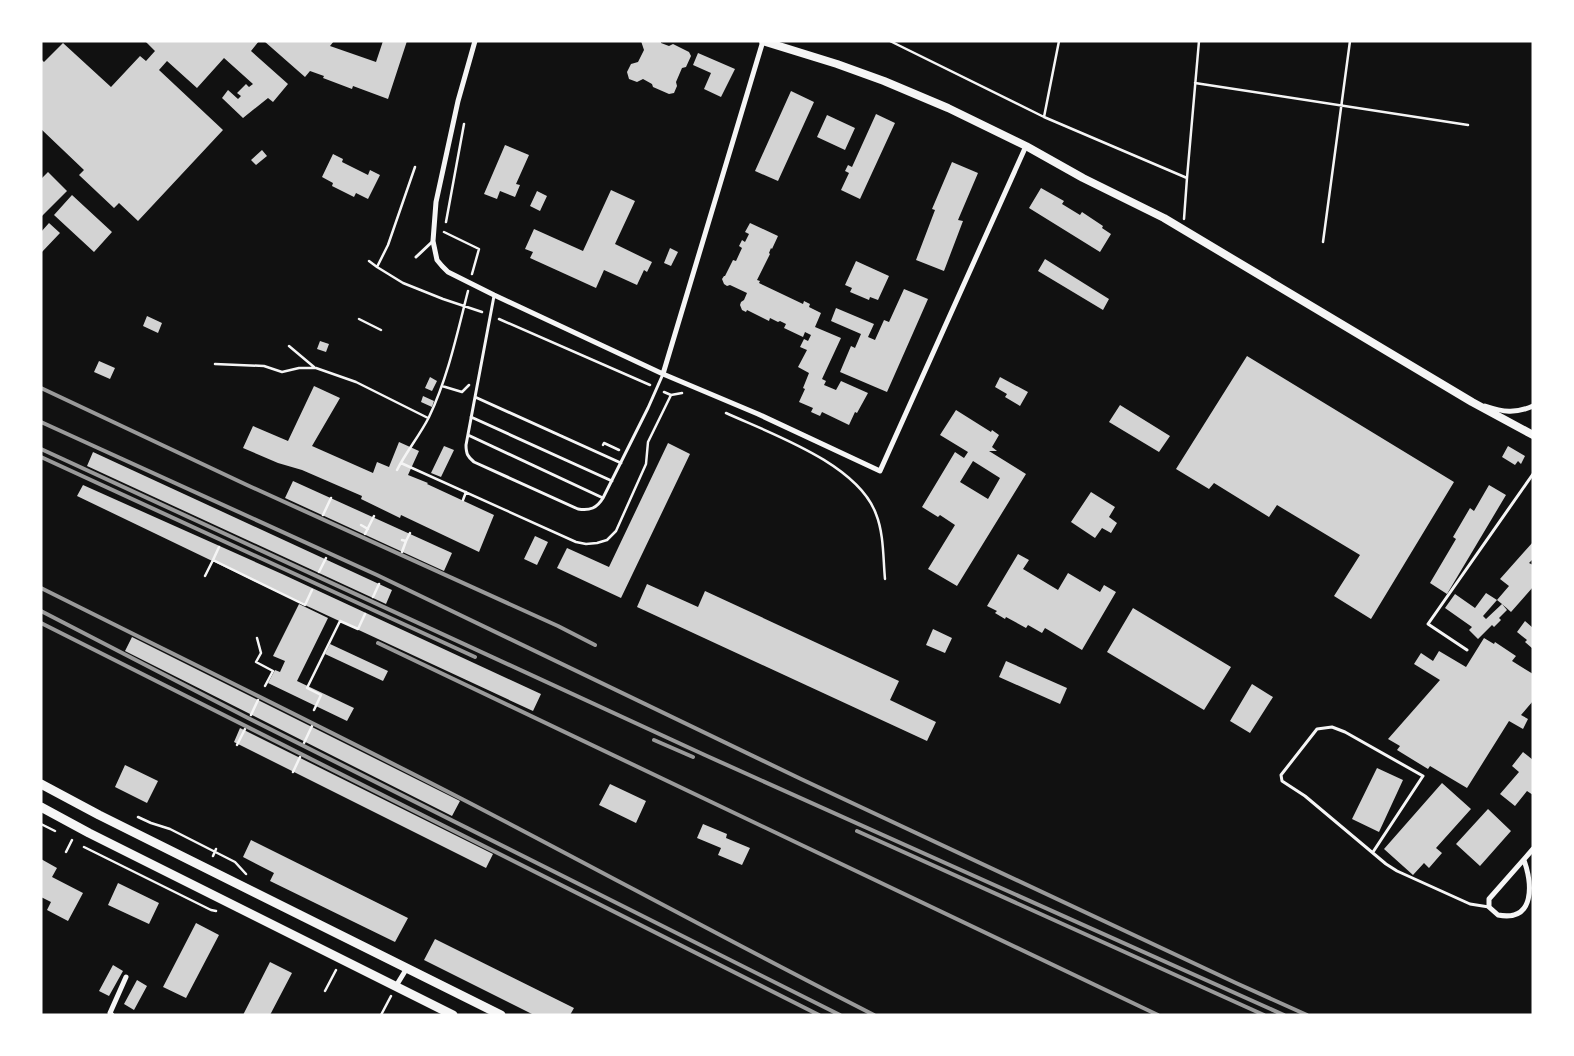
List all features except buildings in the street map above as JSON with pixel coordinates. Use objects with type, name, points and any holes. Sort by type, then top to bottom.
[{"type":"main road","points":[[41,784],[99,815],[501,1015]]},
{"type":"main road","points":[[41,807],[453,1015]]},
{"type":"street","points":[[475,41],[458,101],[440,183],[434,221],[433,241],[438,260],[442,266],[448,272],[494,295],[663,374],[758,414],[880,471],[1026,146]]},
{"type":"street","points":[[663,374],[763,41],[884,81],[948,108],[1026,146],[1183,229],[1472,402],[1533,435]]},
{"type":"street","points":[[1472,402],[1496,410],[1509,411],[1522,410],[1533,406]]},
{"type":"street","points":[[1524,860],[1530,880],[1529,898],[1526,906],[1512,916],[1498,915],[1489,907],[1489,899],[1533,849]]},
{"type":"street","points":[[396,986],[407,968]]},
{"type":"street","points":[[112,1015],[110,1013],[126,977]]},
{"type":"lane","points":[[416,257],[433,241]]},
{"type":"lane","points":[[494,295],[468,435],[466,452],[468,457],[474,462],[578,509],[586,510],[593,508],[599,505],[604,498],[663,374]]},
{"type":"lane","points":[[475,397],[621,463]]},
{"type":"lane","points":[[471,417],[612,481]]},
{"type":"lane","points":[[468,435],[604,498]]},
{"type":"lane","points":[[1467,650],[1428,624],[1533,474]]},
{"type":"lane","points":[[1373,852],[1423,776],[1345,732],[1332,727],[1317,729],[1281,775],[1282,781],[1305,796],[1386,864],[1397,871],[1470,904],[1489,907]]},
{"type":"path","points":[[890,41],[1044,117],[1187,178]]},
{"type":"path","points":[[1044,117],[1059,41]]},
{"type":"path","points":[[1183,229],[1199,41]]},
{"type":"path","points":[[1323,242],[1350,41]]},
{"type":"path","points":[[1195,83],[1468,125]]},
{"type":"path","points":[[446,223],[466,116]]},
{"type":"path","points":[[378,266],[388,245],[415,167]]},
{"type":"path","points":[[398,470],[428,418],[442,386],[459,329],[479,249],[444,232]]},
{"type":"path","points":[[369,261],[403,283],[491,316],[671,395],[682,393],[690,396]]},
{"type":"path","points":[[382,277],[386,272]]},
{"type":"path","points":[[359,320],[381,330]]},
{"type":"path","points":[[288,346],[316,368],[356,382],[428,418]]},
{"type":"path","points":[[215,364],[264,366],[282,372],[299,368],[316,368]]},
{"type":"path","points":[[442,386],[462,392],[473,381]]},
{"type":"path","points":[[648,442],[671,395]]},
{"type":"path","points":[[724,412],[819,456],[854,482],[870,501],[877,515],[884,579]]},
{"type":"path","points":[[462,500],[466,492]]},
{"type":"path","points":[[323,515],[331,498]]},
{"type":"path","points":[[327,506],[332,508]]},
{"type":"path","points":[[365,534],[374,516]]},
{"type":"path","points":[[361,525],[368,529]]},
{"type":"path","points":[[402,552],[410,533]]},
{"type":"path","points":[[402,540],[406,541]]},
{"type":"path","points":[[205,576],[218,547]]},
{"type":"path","points":[[319,572],[326,558]]},
{"type":"path","points":[[212,560],[305,604],[312,590]]},
{"type":"path","points":[[322,566],[326,568]]},
{"type":"path","points":[[372,597],[379,584]]},
{"type":"path","points":[[371,589],[376,591]]},
{"type":"path","points":[[308,596],[313,598]]},
{"type":"path","points":[[314,710],[321,694],[307,688],[340,621],[358,629],[364,614]]},
{"type":"path","points":[[356,618],[361,621]]},
{"type":"path","points":[[257,638],[261,653],[256,662],[273,671],[265,686]]},
{"type":"path","points":[[270,677],[274,679]]},
{"type":"path","points":[[313,699],[318,701]]},
{"type":"path","points":[[251,715],[258,700]]},
{"type":"path","points":[[254,708],[260,710]]},
{"type":"path","points":[[304,743],[312,726]]},
{"type":"path","points":[[237,745],[245,729]]},
{"type":"path","points":[[241,736],[246,739]]},
{"type":"path","points":[[292,772],[300,757]]},
{"type":"path","points":[[293,762],[297,764]]},
{"type":"path","points":[[138,817],[170,829],[235,862],[246,874]]},
{"type":"path","points":[[41,824],[55,831]]},
{"type":"path","points":[[66,852],[72,840]]},
{"type":"path","points":[[84,847],[210,910]]},
{"type":"path","points":[[325,991],[338,966]]},
{"type":"path","points":[[381,1015],[396,986]]},
{"type":"railway","points":[[41,388],[247,485],[558,626],[595,645]]},
{"type":"railway","points":[[41,422],[377,575],[801,779],[1307,1015]]},
{"type":"railway","points":[[41,449],[707,756],[1284,1015]]},
{"type":"railway","points":[[41,457],[475,657]]},
{"type":"railway","points":[[41,588],[462,799],[874,1015]]},
{"type":"railway","points":[[41,611],[248,718],[840,1015]]},
{"type":"railway","points":[[41,623],[819,1015]]},
{"type":"railway","points":[[378,643],[1158,1015]]},
{"type":"railway","points":[[654,740],[693,757]]},
{"type":"railway","points":[[857,831],[1264,1015]]}]
